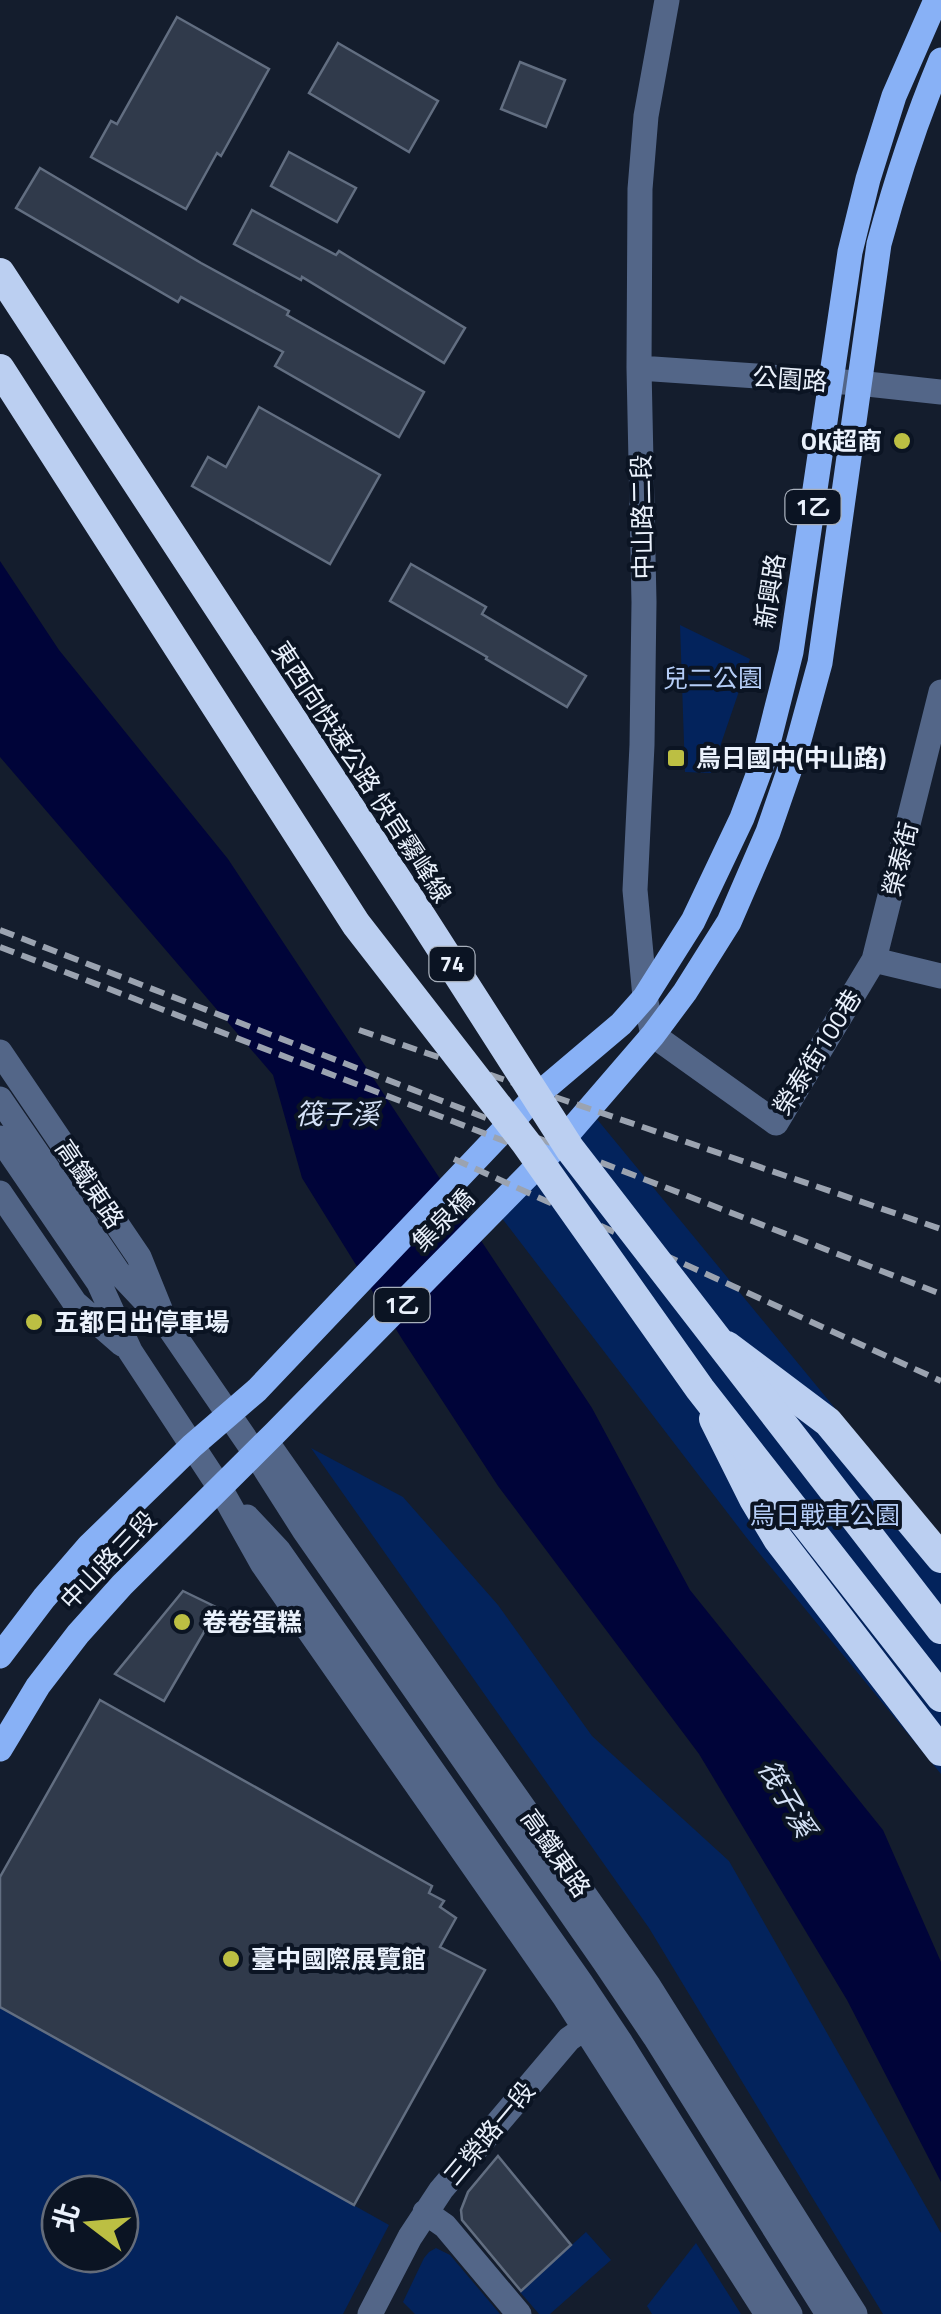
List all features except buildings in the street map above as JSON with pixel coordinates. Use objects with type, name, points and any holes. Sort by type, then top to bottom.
[{"type":"highway","name":"東西向快速公路 快官霧峰線","points":[[0,273],[570,1149],[941,1628]]},
{"type":"highway","name":"74","points":[[0,369],[356,924],[526,1143],[700,1389],[941,1697]]},
{"type":"highway","name":"74","points":[[720,1341],[828,1422],[941,1558]]},
{"type":"highway","name":"74","points":[[700,1389],[778,1539],[941,1751]]},
{"type":"main road","name":"新興路","points":[[644,997],[693,920],[742,818],[764,759],[791,652],[850,252],[894,96],[936,0]]},
{"type":"main road","name":"1乙","points":[[552,1152],[654,1035],[685,992],[729,922],[768,832],[796,752],[820,663],[879,244],[918,115],[941,60]]},
{"type":"main road","name":"集泉橋","points":[[254,1392],[536,1096],[621,1024],[644,997]]},
{"type":"main road","name":"集泉橋","points":[[267,1441],[552,1152]]},
{"type":"main road","name":"中山路三段","points":[[0,1656],[90,1546],[192,1446],[254,1392]]},
{"type":"main road","name":"中山路三段","points":[[0,1748],[38,1686],[78,1634],[267,1441]]},
{"type":"street","name":"中山路二段","points":[[654,1035],[644,997],[635,890],[644,602],[640,188],[646,116],[667,0]]},
{"type":"street","name":"公園路","points":[[640,368],[941,392]]},
{"type":"street","name":"榮泰街","points":[[874,960],[941,692]]},
{"type":"street","name":"榮泰街100巷","points":[[654,1035],[776,1123],[874,960]]},
{"type":"street","points":[[874,960],[941,976]]},
{"type":"street","name":"高鐵東路","points":[[0,1052],[139,1257],[166,1323]]},
{"type":"street","name":"高鐵東路","points":[[0,1098],[118,1272],[166,1323],[228,1414],[267,1441],[304,1530],[638,1992],[855,2314]]},
{"type":"street","name":"高鐵東路","points":[[0,1138],[100,1283],[130,1351],[220,1488],[278,1550],[790,2314]]},
{"type":"street","points":[[552,1152],[941,1646]]},
{"type":"street","points":[[552,1152],[790,1486],[941,1678]]},
{"type":"street","name":"高鐵東路","points":[[0,1194],[75,1303],[130,1351]]},
{"type":"street","name":"高鐵東路","points":[[638,1992],[828,2314]]},
{"type":"street","name":"三榮路一段","points":[[370,2314],[441,2190],[569,2039],[638,1992]]},
{"type":"street","name":"高鐵東路","points":[[594,2022],[767,2314]]},
{"type":"street","points":[[425,2212],[445,2226],[519,2314]]},
{"type":"green space","name":"兒二公園","points":[[680,625],[750,659],[711,773],[685,772]]},
{"type":"green space","name":"烏日戰車公園","points":[[587,1107],[941,1537],[941,1774],[746,1537],[498,1213]]},
{"type":"green space","points":[[311,1448],[403,1497],[498,1605],[592,1736],[729,1861],[941,2233],[941,2314],[883,2314],[649,1928]]},
{"type":"green space","points":[[0,2007],[389,2225],[343,2314],[0,2314]]},
{"type":"green space","points":[[586,2232],[611,2260],[550,2314],[539,2314],[520,2292]]},
{"type":"green space","points":[[696,2243],[741,2314],[652,2314],[647,2306]]},
{"type":"green space","points":[[436,2248],[450,2255],[500,2314],[415,2314],[403,2302],[424,2258]]},
{"type":"water","name":"筏子溪","points":[[0,561],[59,650],[228,859],[592,1408],[690,1590],[883,1830],[941,1962],[941,2182],[847,2000],[699,1754],[498,1486],[302,1178],[273,1075],[0,757]]},
{"type":"railway","points":[[0,930],[941,1294]]},
{"type":"railway","points":[[0,947],[512,1144]]},
{"type":"railway","points":[[359,1030],[941,1229]]},
{"type":"railway","points":[[454,1159],[941,1381]]},
{"type":"place","name":"OK超商","points":[[902,441]]},
{"type":"place","name":"烏日國中(中山路)","points":[[676,758]]},
{"type":"place","name":"五都日出停車場","points":[[34,1322]]},
{"type":"place","name":"卷卷蛋糕","points":[[182,1622]]},
{"type":"place","name":"臺中國際展覽館","points":[[231,1959]]}]
